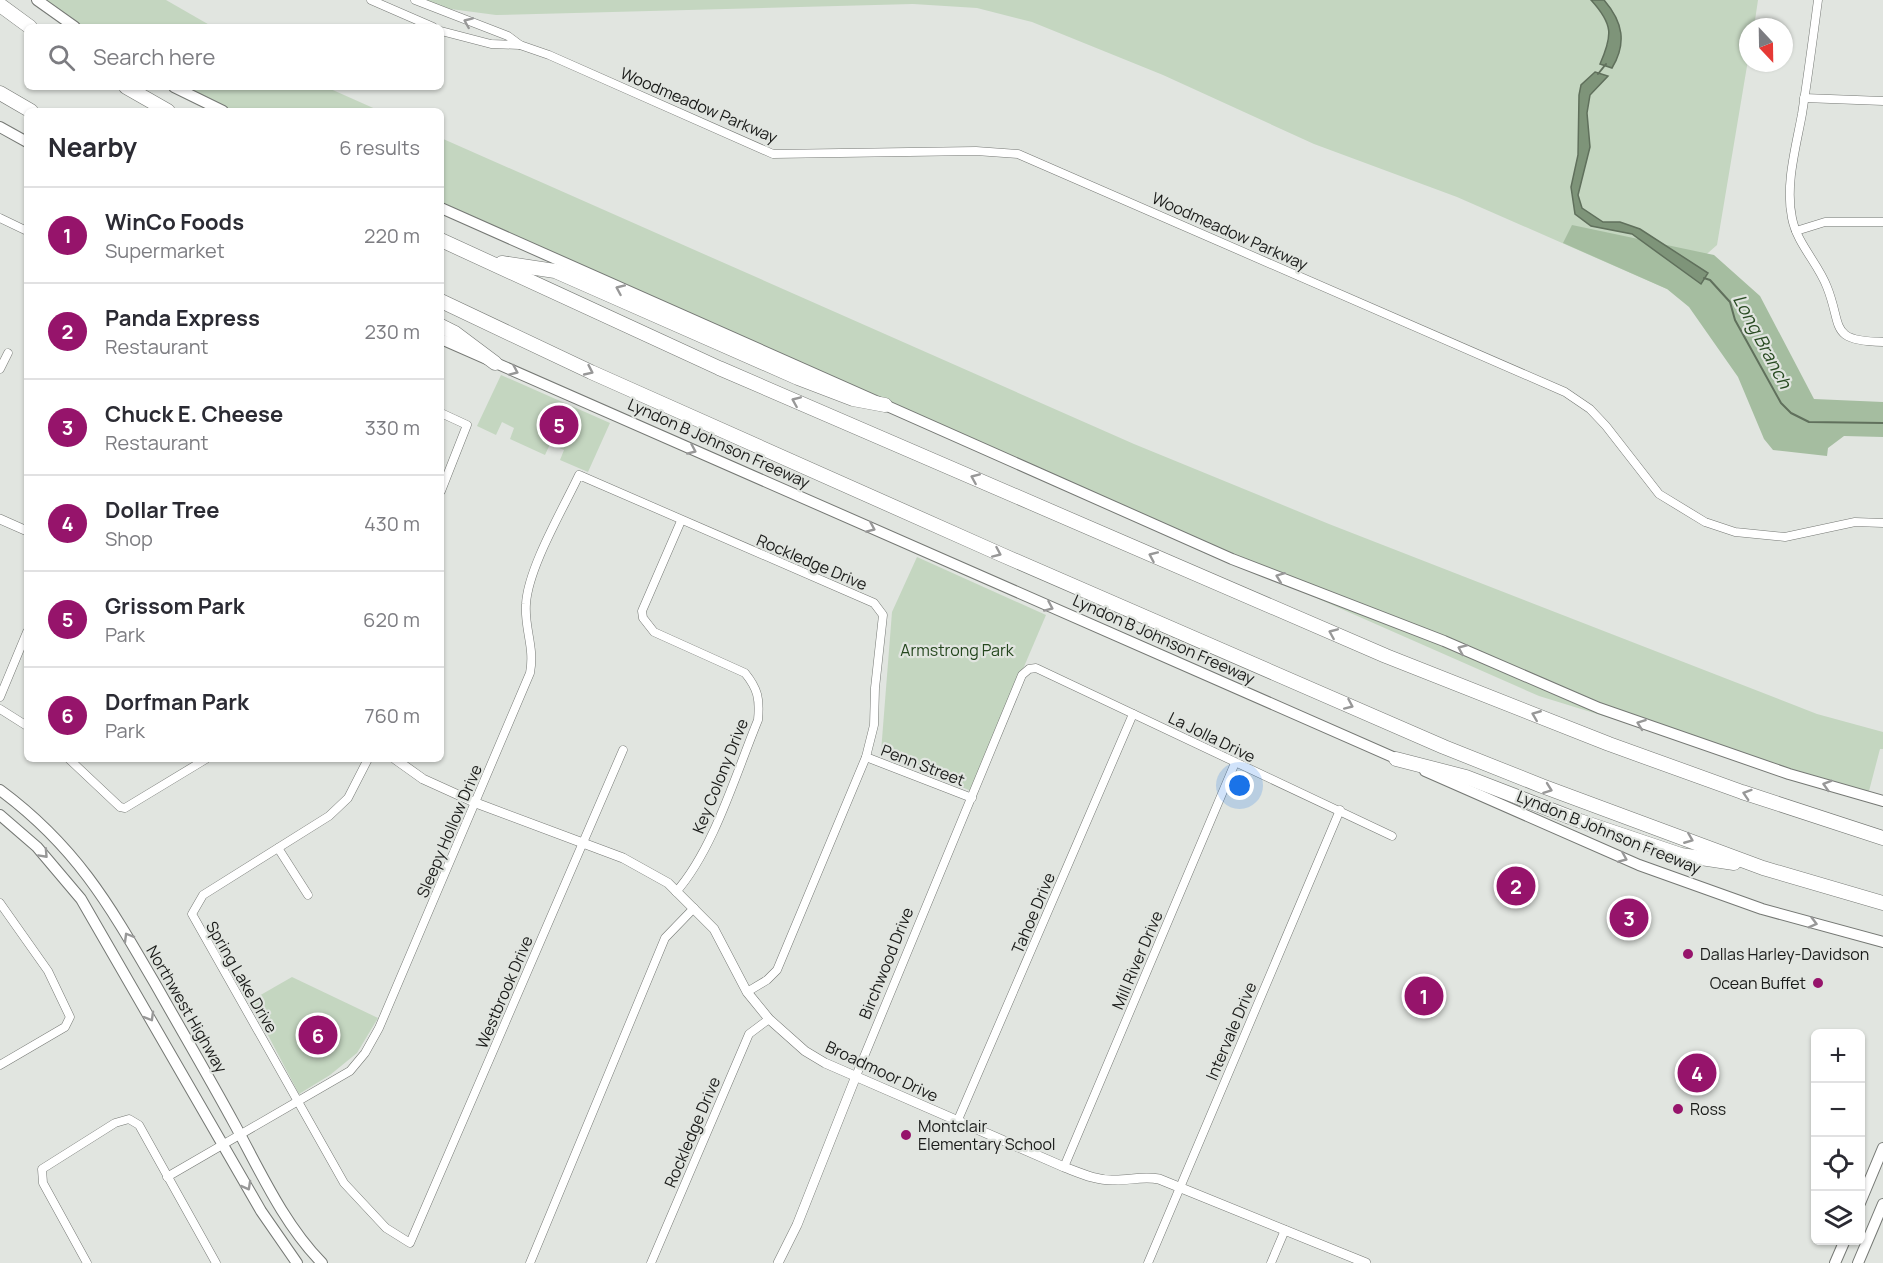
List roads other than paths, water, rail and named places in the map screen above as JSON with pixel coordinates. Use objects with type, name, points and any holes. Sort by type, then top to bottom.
[{"type":"highway","points":[[0,5],[26,24]]},
{"type":"highway","points":[[131,90],[163,108]]},
{"type":"highway","points":[[0,93],[26,108]]},
{"type":"highway","points":[[444,241],[719,368],[1386,656],[1609,744],[1742,792],[1883,838]]},
{"type":"highway","points":[[486,260],[555,271],[798,378],[853,399],[885,405]]},
{"type":"highway","name":"Lyndon B Johnson Freeway","points":[[444,302],[591,372],[1010,559],[1444,747],[1763,868],[1883,903]]},
{"type":"highway","points":[[444,328],[495,363]]},
{"type":"highway","points":[[1396,759],[1466,777],[1580,821],[1681,855],[1763,868]]},
{"type":"main road","points":[[37,0],[71,24]]},
{"type":"main road","points":[[180,90],[218,108]]},
{"type":"main road","points":[[0,127],[24,140]]},
{"type":"main road","points":[[444,209],[1221,554],[1444,641],[1599,708],[1789,774],[1883,801]]},
{"type":"main road","name":"Lyndon B Johnson Freeway","points":[[444,340],[1640,865],[1762,909],[1883,942]]},
{"type":"main road","name":"Northwest Highway","points":[[0,790],[47,828],[101,891],[290,1224],[322,1263]]},
{"type":"main road","points":[[0,815],[37,847],[81,899],[261,1211],[297,1263]]},
{"type":"main road","points":[[1865,1191],[1883,1148]]},
{"type":"main road","points":[[1858,1263],[1883,1204]]},
{"type":"main road","points":[[1835,1263],[1843,1245]]},
{"type":"street","points":[[371,0],[426,24]]},
{"type":"street","name":"Woodmeadow Parkway","points":[[415,0],[508,36],[520,45]]},
{"type":"street","points":[[1818,0],[1789,199],[1796,231],[1827,287],[1840,332],[1853,340],[1883,342]]},
{"type":"street","name":"Woodmeadow Parkway","points":[[444,32],[491,44],[520,45],[560,59],[772,154],[976,151],[1018,154],[1565,392],[1590,409],[1606,426],[1659,494],[1705,522],[1734,532],[1785,537],[1855,522],[1883,523]]},
{"type":"street","points":[[1804,98],[1883,102]]},
{"type":"street","points":[[0,218],[24,230]]},
{"type":"street","points":[[1796,231],[1825,222],[1883,222]]},
{"type":"street","points":[[0,369],[8,353]]},
{"type":"street","points":[[444,414],[467,425],[444,483]]},
{"type":"street","name":"Rockledge Drive","points":[[579,475],[874,603],[883,615],[875,688],[874,725],[866,757],[777,970],[767,980],[747,992]]},
{"type":"street","name":"Sleepy Hollow Drive","points":[[167,1177],[350,1071],[365,1053],[379,1028],[530,673],[533,656],[525,605],[534,571],[579,475]]},
{"type":"street","points":[[0,519],[24,530]]},
{"type":"street","name":"Key Colony Drive","points":[[676,892],[692,875],[705,848],[758,720],[760,700],[755,686],[745,673],[654,632],[643,618],[642,611],[681,521]]},
{"type":"street","points":[[0,697],[24,639]]},
{"type":"street","name":"La Jolla Drive","points":[[1022,675],[1029,669],[1036,668],[1392,836]]},
{"type":"street","name":"Birchwood Drive","points":[[778,1263],[798,1225],[856,1076],[1022,675]]},
{"type":"street","points":[[0,709],[24,724]]},
{"type":"street","name":"Tahoe Drive","points":[[957,1122],[1133,714]]},
{"type":"street","name":"Westbrook Drive","points":[[410,1243],[623,750]]},
{"type":"street","name":"Penn Street","points":[[866,757],[972,798]]},
{"type":"street","points":[[72,762],[120,807],[125,808],[201,762]]},
{"type":"street","name":"Spring Lake Drive","points":[[366,762],[342,805],[329,816],[203,895],[192,914],[327,1157],[358,1200],[386,1228],[410,1243]]},
{"type":"street","name":"Broadmoor Drive","points":[[399,762],[423,779],[476,803],[637,864],[668,883],[714,929],[747,992],[769,1019],[805,1051],[957,1122],[1064,1167],[1096,1178],[1114,1180],[1146,1177],[1180,1187],[1366,1263]]},
{"type":"street","name":"Mill River Drive","points":[[1064,1167],[1235,763]]},
{"type":"street","name":"Intervale Drive","points":[[1148,1263],[1340,810]]},
{"type":"street","points":[[278,848],[308,895]]},
{"type":"street","points":[[0,903],[48,971],[61,994],[70,1017],[65,1027],[0,1065]]},
{"type":"street","points":[[530,1263],[666,938],[694,908]]},
{"type":"street","name":"Rockledge Drive","points":[[651,1263],[749,1034],[769,1019]]},
{"type":"street","points":[[87,1263],[41,1180],[42,1169],[115,1123],[129,1119],[140,1125],[216,1263]]},
{"type":"street","points":[[1271,1263],[1285,1230]]},
{"type":"waterway","name":"Long Branch","points":[[1598,74],[1606,64]]},
{"type":"waterway","name":"Long Branch","points":[[1704,278],[1710,280],[1730,302],[1735,320],[1781,403],[1791,413],[1809,422],[1883,423]]},
{"type":"place","name":"Grissom Park","points":[[559,425]]},
{"type":"place","name":"Panda Express","points":[[1516,886]]},
{"type":"place","name":"Chuck E. Cheese","points":[[1629,918]]},
{"type":"place","name":"Dallas Harley-Davidson","points":[[1688,954]]},
{"type":"place","name":"Ocean Buffet","points":[[1818,983]]},
{"type":"place","name":"WinCo Foods","points":[[1424,996]]},
{"type":"place","name":"Dorfman Park","points":[[318,1035]]},
{"type":"place","name":"Dollar Tree","points":[[1697,1073]]},
{"type":"place","name":"Ross","points":[[1678,1109]]},
{"type":"place","name":"Montclair Elementary School","points":[[906,1135]]},
{"type":"park label","name":"Armstrong Park","points":[[957,650]]}]
